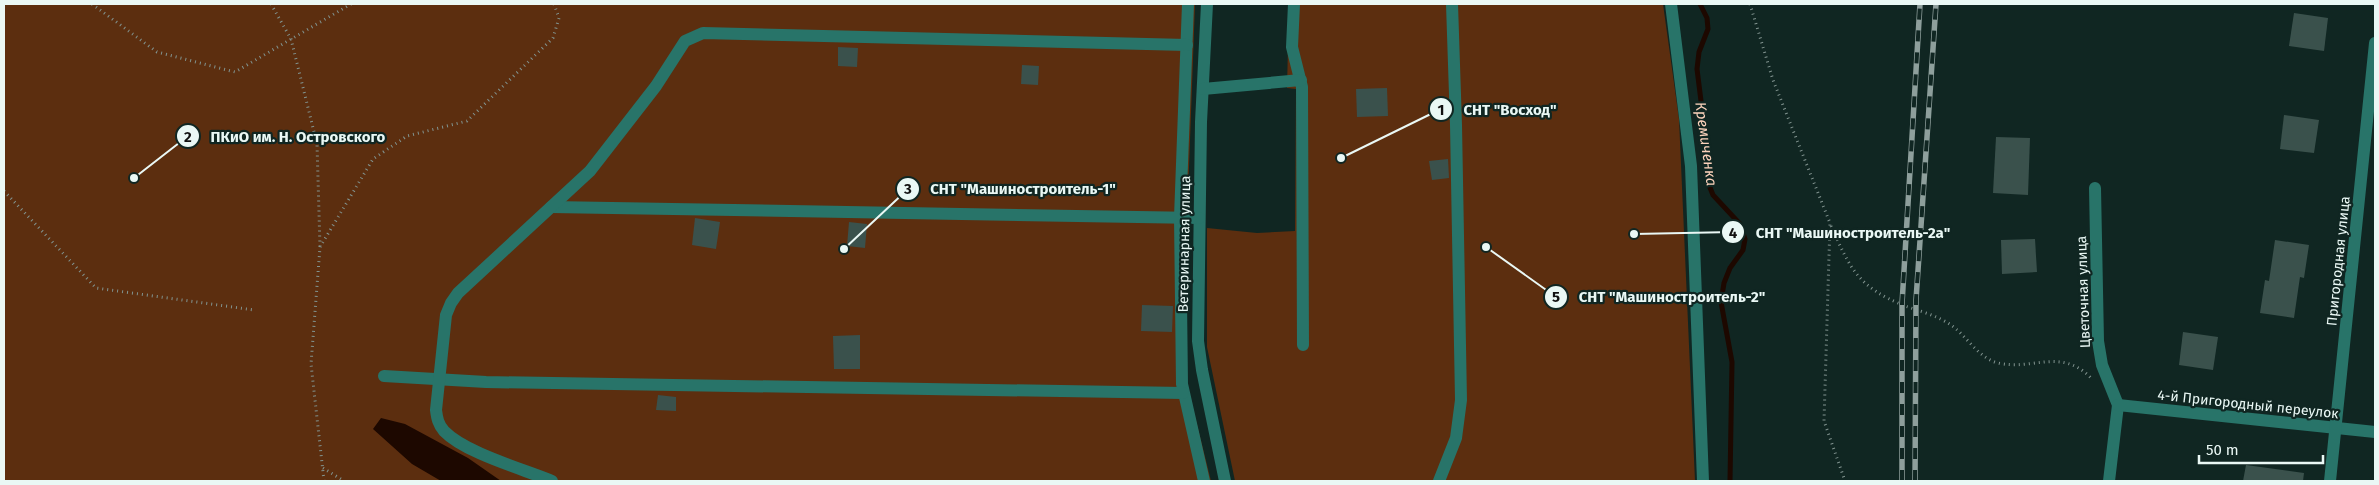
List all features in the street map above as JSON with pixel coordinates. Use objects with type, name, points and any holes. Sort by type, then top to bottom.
[{"type":"street","points":[[1188,4],[1180,218],[1183,393],[1204,481]]},
{"type":"street","name":"Ветеринарная улица","points":[[1207,4],[1199,218],[1198,342],[1225,481]]},
{"type":"street","points":[[1294,4],[1292,47],[1302,87],[1304,345]]},
{"type":"street","points":[[1439,481],[1456,438],[1461,400],[1452,4]]},
{"type":"street","points":[[1671,4],[1690,166],[1704,481]]},
{"type":"street","points":[[552,481],[468,447],[444,431],[438,422],[436,410],[443,330],[451,303],[458,293],[590,172],[656,86],[685,41],[704,33],[1187,45]]},
{"type":"street","name":"Пригородная улица","points":[[2330,481],[2375,43]]},
{"type":"street","points":[[1203,89],[1300,80]]},
{"type":"street","name":"Цветочная улица","points":[[2095,188],[2098,341],[2102,365],[2118,405],[2109,481]]},
{"type":"street","points":[[551,207],[1199,218]]},
{"type":"street","points":[[384,376],[439,380],[1183,393]]},
{"type":"street","name":"4-й Пригородный переулок","points":[[2118,405],[2375,432]]},
{"type":"path","points":[[92,4],[157,52],[235,72],[351,4]]},
{"type":"path","points":[[271,4],[291,39],[317,144],[320,248],[311,364],[324,481]]},
{"type":"path","points":[[320,248],[373,159],[408,136],[467,121],[553,38],[558,18],[554,4]]},
{"type":"path","points":[[1750,4],[1773,80],[1830,223],[1854,274],[1879,294],[1948,323],[1984,355],[1998,363],[2066,362],[2076,366],[2093,380]]},
{"type":"path","points":[[4,192],[96,288],[254,310]]},
{"type":"path","points":[[1830,223],[1824,421],[1845,481]]},
{"type":"path","points":[[322,467],[344,481]]},
{"type":"shaded area","points":[[4,4],[1195,4],[1187,222],[1187,384],[1211,481],[4,481]]},
{"type":"shaded area","points":[[1289,4],[1663,4],[1679,119],[1695,481],[1235,481],[1207,347],[1207,228],[1257,233],[1295,231],[1296,89],[1287,88]]},
{"type":"shaded area","points":[[381,418],[405,424],[468,458],[501,481],[441,481],[412,464],[373,429]]},
{"type":"building","points":[[2294,13],[2328,18],[2324,51],[2289,46]]},
{"type":"building","points":[[838,47],[858,48],[857,67],[838,66]]},
{"type":"building","points":[[1022,65],[1039,66],[1038,85],[1021,84]]},
{"type":"building","points":[[1387,88],[1388,116],[1357,117],[1356,89]]},
{"type":"building","points":[[2284,115],[2319,120],[2314,153],[2280,149]]},
{"type":"building","points":[[1996,137],[2030,138],[2028,195],[1993,193]]},
{"type":"building","points":[[1448,159],[1449,178],[1432,180],[1429,161]]},
{"type":"building","points":[[695,218],[720,222],[716,249],[692,245]]},
{"type":"building","points":[[849,222],[867,224],[865,248],[847,246]]},
{"type":"building","points":[[2035,239],[2037,272],[2002,274],[2001,240]]},
{"type":"building","points":[[2275,240],[2309,245],[2304,278],[2300,277],[2294,318],[2260,313],[2265,280],[2269,281]]},
{"type":"building","points":[[1142,305],[1173,306],[1172,332],[1141,331]]},
{"type":"building","points":[[2183,332],[2218,337],[2213,370],[2179,365]]},
{"type":"building","points":[[860,335],[860,369],[834,369],[833,336]]},
{"type":"building","points":[[658,395],[676,397],[676,411],[656,410]]},
{"type":"building","points":[[2246,465],[2304,473],[2303,481],[2243,481]]},
{"type":"waterway","name":"Кремиченка","points":[[1700,4],[1707,18],[1708,29],[1699,52],[1697,69],[1707,149],[1709,185],[1713,195],[1740,224],[1745,239],[1743,250],[1730,268],[1724,283],[1721,302],[1732,362],[1730,481]]},
{"type":"railway","points":[[1902,481],[1902,304],[1920,4]]},
{"type":"railway","points":[[1915,481],[1916,300],[1936,4]]},
{"type":"place","name":"СНТ \"Восход\"","points":[[1341,158]]},
{"type":"place","name":"ПКиО им. Н. Островского","points":[[134,178]]},
{"type":"place","name":"СНТ \"Машиностроитель-2а\"","points":[[1634,234]]},
{"type":"place","name":"СНТ \"Машиностроитель-2\"","points":[[1486,247]]},
{"type":"place","name":"СНТ \"Машиностроитель-1\"","points":[[844,249]]}]
